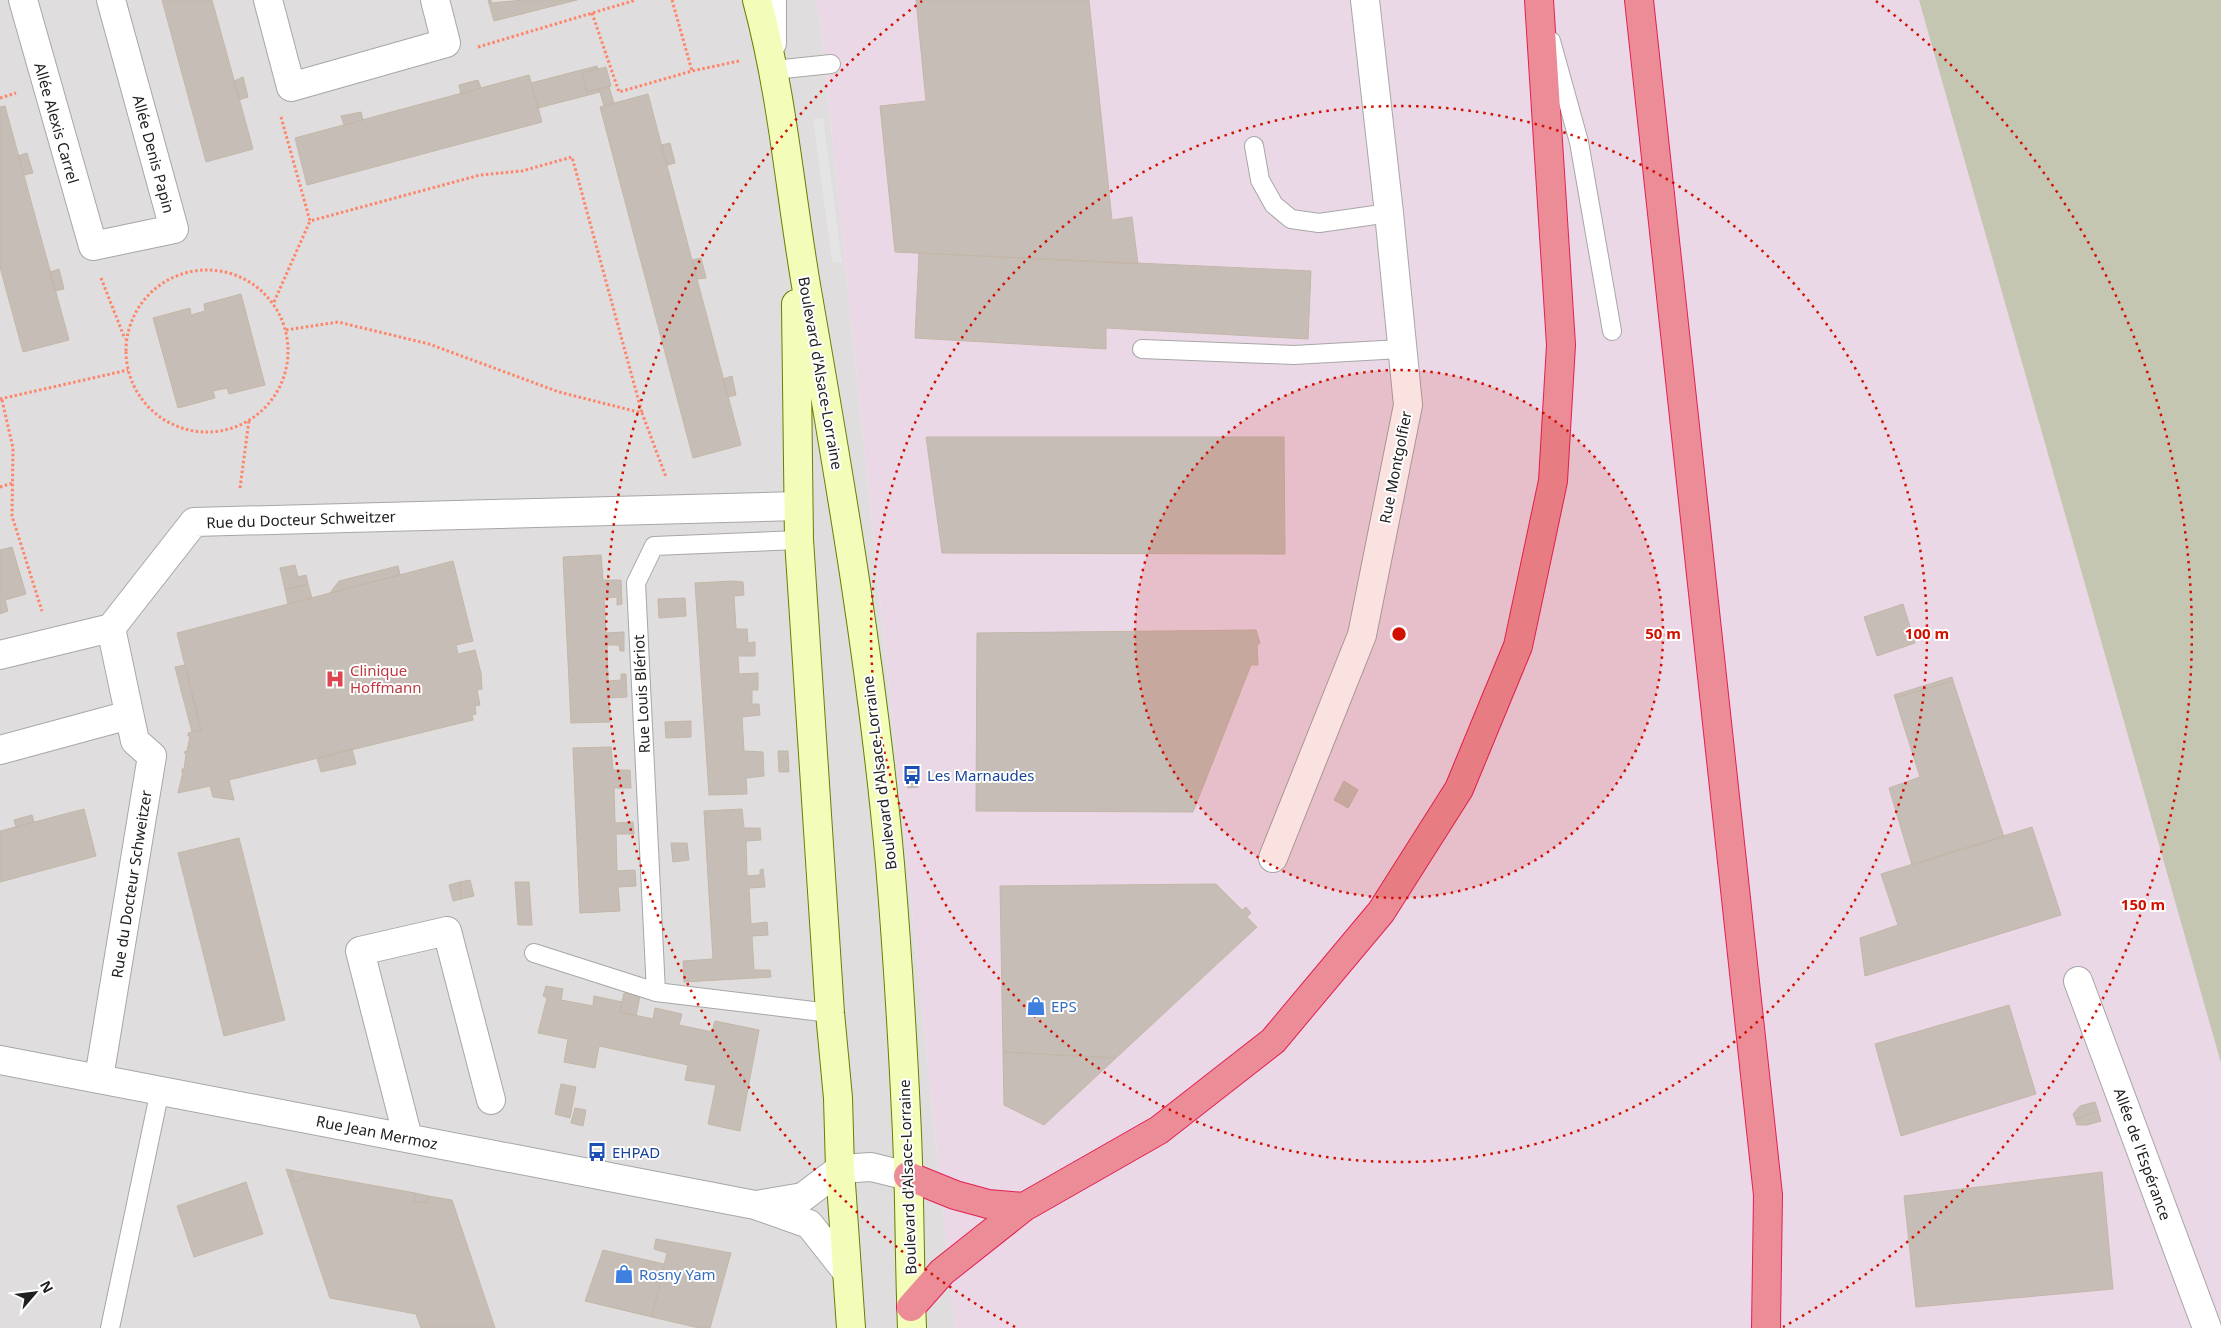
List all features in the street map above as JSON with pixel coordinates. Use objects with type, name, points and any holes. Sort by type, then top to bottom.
[{"type":"highway","points":[[911,1318],[942,1272],[1024,1207],[1159,1130],[1273,1042],[1381,912],[1459,789],[1518,646],[1553,481],[1561,345],[1539,0]]},
{"type":"highway","points":[[1639,0],[1768,1195],[1766,1328]]},
{"type":"highway","points":[[908,1176],[988,1204],[1024,1207]]},
{"type":"main road","name":"Boulevard d'Alsace-Lorraine","points":[[757,0],[773,62],[796,224],[845,507],[879,756],[890,865],[906,1114],[911,1318]]},
{"type":"main road","name":"Boulevard d'Alsace-Lorraine","points":[[796,224],[799,540],[830,1013],[839,1118],[840,1169],[851,1328]]},
{"type":"main road","points":[[892,1328],[911,1318]]},
{"type":"street","name":"Allée Alexis Carrel","points":[[23,0],[92,246]]},
{"type":"street","name":"Allée Denis Papin","points":[[92,246],[174,229],[112,0]]},
{"type":"street","points":[[268,0],[290,87],[446,44],[435,0]]},
{"type":"street","points":[[772,0],[773,62]]},
{"type":"street","name":"Rue Montgolfier","points":[[1273,858],[1362,636],[1408,405],[1365,0]]},
{"type":"street","name":"Rue du Docteur Schweitzer","points":[[99,1078],[152,756],[135,740],[111,628],[194,522],[798,506]]},
{"type":"street","points":[[0,656],[111,628]]},
{"type":"street","points":[[0,750],[129,715]]},
{"type":"street","points":[[408,1138],[360,951],[447,931],[491,1100]]},
{"type":"street","name":"Allée de l'Espérance","points":[[2078,981],[2206,1328]]},
{"type":"street","name":"Rue Jean Mermoz","points":[[0,1060],[755,1205],[809,1224],[847,1272]]},
{"type":"street","points":[[840,1169],[871,1168],[908,1176]]},
{"type":"street","name":"Rue Jean Mermoz","points":[[755,1205],[803,1197],[840,1169]]},
{"type":"lane","points":[[1539,0],[1579,142],[1612,331]]},
{"type":"lane","points":[[773,62],[831,64]]},
{"type":"lane","points":[[1254,146],[1260,180],[1274,205],[1291,218],[1319,223],[1389,212]]},
{"type":"lane","points":[[1142,349],[1294,355],[1402,348]]},
{"type":"lane","name":"Rue Louis Blériot","points":[[656,992],[636,583],[654,546],[799,540]]},
{"type":"lane","points":[[534,953],[656,992],[830,1013]]},
{"type":"lane","points":[[110,1328],[160,1090]]},
{"type":"path","points":[[446,44],[469,50],[636,0]]},
{"type":"path","points":[[672,0],[692,71]]},
{"type":"path","points":[[592,13],[619,92],[692,71],[773,62]]},
{"type":"path","points":[[274,302],[310,221],[281,118],[290,87]]},
{"type":"path","points":[[310,221],[480,175],[522,171],[572,157],[642,413],[679,510]]},
{"type":"path","points":[[92,246],[102,283],[125,340],[130,382],[153,414],[188,432],[228,431],[263,412],[285,379],[289,339],[286,330],[274,302],[244,276],[206,267],[167,278],[138,304],[125,340]]},
{"type":"path","points":[[286,330],[338,322],[429,344],[559,392],[642,413]]},
{"type":"path","points":[[52,643],[12,516],[13,448],[1,399],[128,370]]},
{"type":"path","points":[[236,521],[249,420]]},
{"type":"path","points":[[0,487],[12,483]]},
{"type":"shaded area","points":[[0,0],[815,0],[820,19],[955,1328],[0,1328]]},
{"type":"shaded area","points":[[815,0],[2221,0],[2221,1328],[955,1328],[820,19]]},
{"type":"shaded area","points":[[1919,0],[2221,0],[2221,1063]]},
{"type":"shaded area","points":[[823,118],[842,262],[832,262],[813,119]]},
{"type":"building","points":[[162,0],[212,0],[253,149],[206,162]]},
{"type":"building","points":[[488,0],[491,0],[491,3],[523,0],[577,0],[494,21]]},
{"type":"building","points":[[916,0],[1089,0],[1112,220],[1132,217],[1138,264],[895,252],[880,106],[926,101]]},
{"type":"building","points":[[597,66],[598,69],[582,73],[587,92],[599,89],[600,92],[538,108],[531,83]]},
{"type":"building","points":[[606,67],[611,86],[587,92],[582,73]]},
{"type":"building","points":[[529,75],[542,122],[307,185],[295,138]]},
{"type":"building","points":[[243,77],[248,97],[239,100],[234,81]]},
{"type":"building","points":[[478,80],[481,88],[461,94],[459,85]]},
{"type":"building","points":[[609,87],[614,103],[604,106],[599,89]]},
{"type":"building","points":[[648,94],[741,445],[693,458],[600,107]]},
{"type":"building","points":[[5,106],[69,340],[23,352],[0,267],[0,107]]},
{"type":"building","points":[[361,112],[363,120],[344,125],[341,116]]},
{"type":"building","points":[[670,143],[675,163],[667,165],[661,145]]},
{"type":"building","points":[[27,153],[33,173],[24,175],[18,156]]},
{"type":"building","points":[[919,253],[1311,271],[1308,339],[1106,328],[1106,349],[915,338]]},
{"type":"building","points":[[701,258],[706,278],[697,279],[692,260]]},
{"type":"building","points":[[59,269],[64,289],[55,291],[50,272]]},
{"type":"building","points":[[241,294],[265,385],[229,394],[227,388],[213,391],[215,398],[178,408],[153,318],[190,308],[191,315],[205,311],[204,304]]},
{"type":"building","points":[[732,376],[736,395],[728,397],[723,379]]},
{"type":"building","points":[[926,437],[1284,437],[1285,554],[942,553]]},
{"type":"building","points":[[12,547],[26,594],[5,600],[8,611],[0,614],[0,550]]},
{"type":"building","points":[[601,555],[603,580],[621,580],[622,604],[617,605],[617,597],[604,598],[606,633],[624,632],[624,651],[620,651],[619,645],[607,645],[608,681],[621,680],[621,674],[626,674],[627,697],[609,698],[610,722],[571,723],[563,557]]},
{"type":"building","name":"Clinique Hoffmann","points":[[453,561],[473,641],[456,645],[458,654],[475,650],[481,673],[482,689],[477,690],[480,705],[475,706],[476,714],[472,715],[473,720],[229,780],[234,800],[213,797],[210,786],[178,793],[182,769],[184,769],[186,755],[184,752],[187,751],[190,736],[188,736],[188,733],[201,730],[177,633]]},
{"type":"building","points":[[295,565],[298,577],[306,575],[308,584],[285,590],[280,568]]},
{"type":"building","points":[[398,566],[400,575],[330,593],[339,581]]},
{"type":"building","points":[[743,582],[744,595],[734,596],[736,629],[747,629],[748,643],[755,642],[755,656],[738,656],[739,674],[758,673],[758,690],[752,690],[752,704],[759,704],[760,715],[742,717],[744,751],[763,752],[764,776],[746,778],[747,794],[709,795],[695,583]]},
{"type":"building","points":[[308,584],[312,598],[288,604],[285,590]]},
{"type":"building","points":[[685,598],[686,616],[659,618],[658,599]]},
{"type":"building","points":[[1903,604],[1915,643],[1877,656],[1864,617]]},
{"type":"building","points":[[1256,630],[1260,643],[1257,645],[1258,665],[1251,665],[1193,812],[976,811],[977,633]]},
{"type":"building","points":[[185,665],[201,730],[192,732],[175,667]]},
{"type":"building","points":[[1952,677],[1953,681],[1895,698],[1894,695]]},
{"type":"building","points":[[1953,681],[2004,837],[1912,865],[1889,788],[1920,777],[1895,698]]},
{"type":"building","points":[[691,721],[691,737],[666,738],[665,722]]},
{"type":"building","points":[[611,747],[613,770],[630,770],[631,788],[614,788],[615,823],[633,822],[634,834],[616,834],[617,871],[635,870],[636,886],[618,887],[620,911],[580,913],[573,748]]},
{"type":"building","points":[[352,749],[356,764],[321,772],[317,758]]},
{"type":"building","points":[[778,751],[788,751],[789,772],[779,772]]},
{"type":"building","points":[[915,765],[918,787],[908,788],[905,767]]},
{"type":"building","points":[[1344,781],[1358,790],[1348,808],[1334,800]]},
{"type":"building","points":[[84,809],[96,856],[0,882],[0,831]]},
{"type":"building","points":[[742,809],[744,828],[760,828],[761,840],[746,841],[747,876],[760,875],[760,870],[763,869],[765,887],[749,888],[751,924],[767,922],[768,935],[752,936],[754,970],[770,970],[771,977],[684,982],[683,961],[713,959],[704,811]]},
{"type":"building","points":[[32,815],[34,822],[16,827],[14,820]]},
{"type":"building","points":[[2032,827],[2061,915],[1865,976],[1860,938],[1898,925],[1881,874]]},
{"type":"building","points":[[239,838],[285,1020],[224,1036],[178,853]]},
{"type":"building","points":[[671,843],[687,843],[689,860],[673,862]]},
{"type":"building","points":[[470,880],[474,896],[461,899],[460,882]]},
{"type":"building","points":[[460,882],[461,899],[453,901],[449,885]]},
{"type":"building","points":[[515,882],[529,882],[532,925],[518,925]]},
{"type":"building","points":[[1216,884],[1242,910],[1246,907],[1251,913],[1247,917],[1257,927],[1116,1058],[1003,1052],[1000,886]]},
{"type":"building","points":[[546,986],[563,989],[561,1000],[593,1006],[594,996],[622,1002],[620,1012],[653,1019],[655,1008],[682,1014],[679,1025],[712,1032],[715,1021],[759,1030],[740,1131],[708,1124],[716,1085],[685,1080],[688,1065],[599,1046],[595,1068],[564,1062],[568,1039],[538,1033],[547,998],[543,996]]},
{"type":"building","points":[[624,993],[640,996],[636,1016],[620,1012]]},
{"type":"building","points":[[2009,1005],[2036,1094],[1901,1136],[1875,1044]]},
{"type":"building","points":[[1003,1052],[1116,1058],[1044,1125],[1004,1105]]},
{"type":"building","points":[[561,1084],[576,1087],[570,1118],[555,1114]]},
{"type":"building","points":[[2095,1102],[2098,1111],[2075,1119],[2073,1114],[2080,1106]]},
{"type":"building","points":[[575,1108],[586,1110],[583,1126],[571,1123]]},
{"type":"building","points":[[2098,1111],[2101,1121],[2087,1125],[2077,1125],[2075,1119]]},
{"type":"building","points":[[286,1169],[290,1170],[294,1182],[309,1177],[310,1174],[415,1193],[414,1201],[427,1203],[428,1196],[452,1200],[495,1328],[421,1328],[416,1314],[330,1298]]},
{"type":"building","points":[[290,1170],[310,1174],[309,1177],[294,1182]]},
{"type":"building","points":[[2102,1172],[2113,1289],[1916,1307],[1904,1196]]},
{"type":"building","points":[[246,1182],[263,1234],[194,1257],[177,1206]]},
{"type":"building","points":[[415,1193],[428,1196],[427,1203],[414,1201]]},
{"type":"building","points":[[656,1239],[731,1253],[710,1328],[699,1328],[652,1317],[667,1253],[654,1249]]},
{"type":"building","points":[[603,1250],[664,1264],[652,1317],[585,1301]]},
{"type":"place","name":"Clinique Hoffmann","points":[[335,679]]},
{"type":"place","name":"Les Marnaudes","points":[[912,775]]},
{"type":"place","name":"EPS","points":[[1036,1006]]},
{"type":"place","name":"EHPAD","points":[[597,1152]]},
{"type":"place","name":"Rosny Yam","points":[[624,1274]]}]
